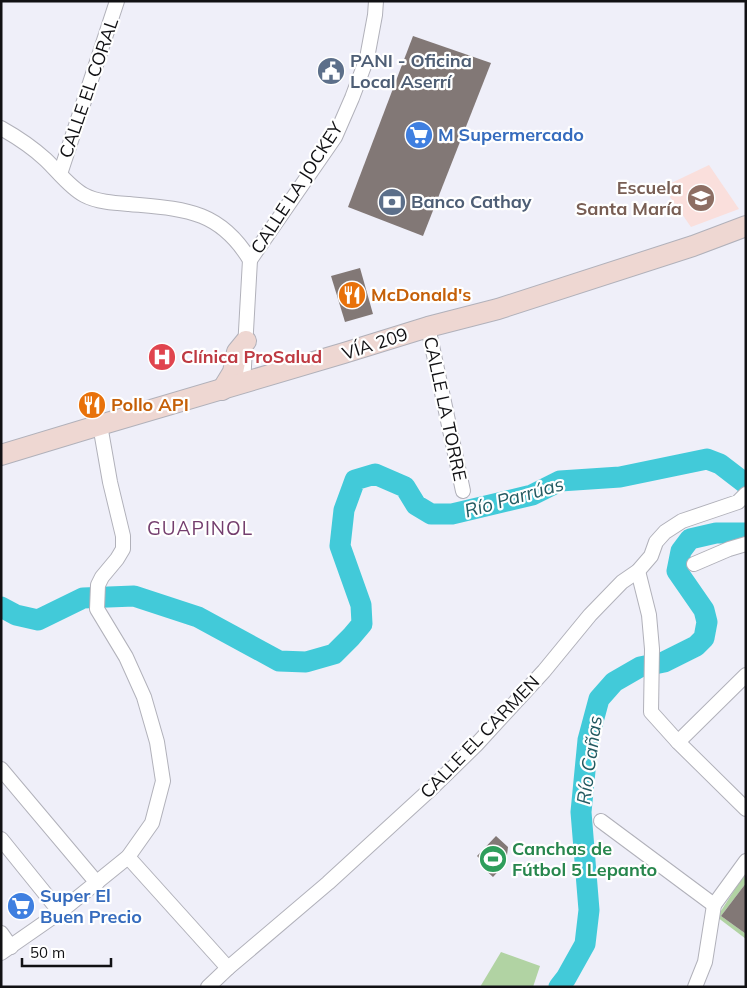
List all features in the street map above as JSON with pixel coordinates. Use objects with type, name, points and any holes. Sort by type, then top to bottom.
[{"type":"main road","name":"VÍA 209","points":[[1,455],[428,327],[498,309],[693,246],[746,226]]},
{"type":"main road","points":[[222,390],[233,372],[237,352],[246,341]]},
{"type":"street","name":"CALLE EL CORAL","points":[[60,174],[117,1]]},
{"type":"street","name":"CALLE LA JOCKEY","points":[[250,260],[334,137],[352,98],[367,58],[376,1]]},
{"type":"street","points":[[1,128],[26,143],[84,195],[110,202],[190,212],[216,222],[231,233],[240,243],[250,260],[243,384]]},
{"type":"street","name":"CALLE LA TORRE","points":[[428,327],[463,491]]},
{"type":"street","points":[[1,933],[6,950],[60,912],[128,857],[152,823],[162,781],[157,742],[144,697],[126,657],[97,609],[98,585],[102,576],[123,549],[123,536],[100,424]]},
{"type":"street","name":"CALLE EL CARMEN","points":[[208,987],[328,883],[434,786],[537,678],[590,615],[622,582],[638,571],[651,556],[656,542],[665,532],[682,521],[744,500]]},
{"type":"street","points":[[694,564],[746,544]]},
{"type":"street","points":[[638,571],[649,615],[652,649],[651,712],[678,742],[746,809]]},
{"type":"street","points":[[678,742],[746,675]]},
{"type":"street","points":[[1,769],[97,883]]},
{"type":"street","points":[[601,820],[714,905]]},
{"type":"street","points":[[1,839],[60,912]]},
{"type":"street","points":[[128,857],[228,968]]},
{"type":"street","points":[[695,987],[705,962],[714,905],[746,862]]},
{"type":"shaded area","name":"Escuela Santa María","points":[[709,165],[739,209],[691,227],[663,187]]},
{"type":"green space","points":[[746,872],[746,883],[721,916],[746,934],[746,939],[717,917]]},
{"type":"green space","points":[[501,952],[540,966],[533,987],[480,987]]},
{"type":"building","name":"M Supermercado","points":[[413,36],[491,63],[423,236],[348,207]]},
{"type":"building","name":"McDonald's","points":[[360,268],[373,314],[345,322],[331,276]]},
{"type":"building","name":"Canchas de Fútbol 5 Lepanto","points":[[496,836],[508,847],[506,863],[493,877],[481,866],[484,863],[477,856]]},
{"type":"building","points":[[746,883],[746,934],[721,916]]},
{"type":"waterway","name":"Río Parrúas","points":[[1,607],[16,615],[38,620],[83,598],[134,596],[198,617],[279,661],[306,662],[334,654],[362,624],[361,605],[340,546],[344,510],[355,480],[375,474],[405,487],[416,505],[431,514],[452,514],[532,495],[560,481],[620,477],[707,459],[720,464],[746,484]]},
{"type":"waterway","name":"Río Cañas","points":[[559,987],[585,944],[589,910],[581,812],[588,740],[599,699],[614,682],[640,667],[664,662],[696,646],[704,638],[707,622],[704,610],[677,571],[681,551],[690,539],[716,533],[746,533]]},
{"type":"place","name":"PANI - Oficina Local Aserrí","points":[[331,71]]},
{"type":"place","name":"M Supermercado","points":[[419,135]]},
{"type":"place","name":"Escuela Santa María","points":[[701,198]]},
{"type":"place","name":"Banco Cathay","points":[[392,202]]},
{"type":"place","name":"McDonald's","points":[[352,295]]},
{"type":"place","name":"Clínica ProSalud","points":[[162,357]]},
{"type":"place","name":"Pollo API","points":[[92,405]]},
{"type":"place","name":"Canchas de Fútbol 5 Lepanto","points":[[493,859]]},
{"type":"place","name":"Super El Buen Precio","points":[[21,906]]},
{"type":"district","name":"GUAPINOL","points":[[200,528]]}]
